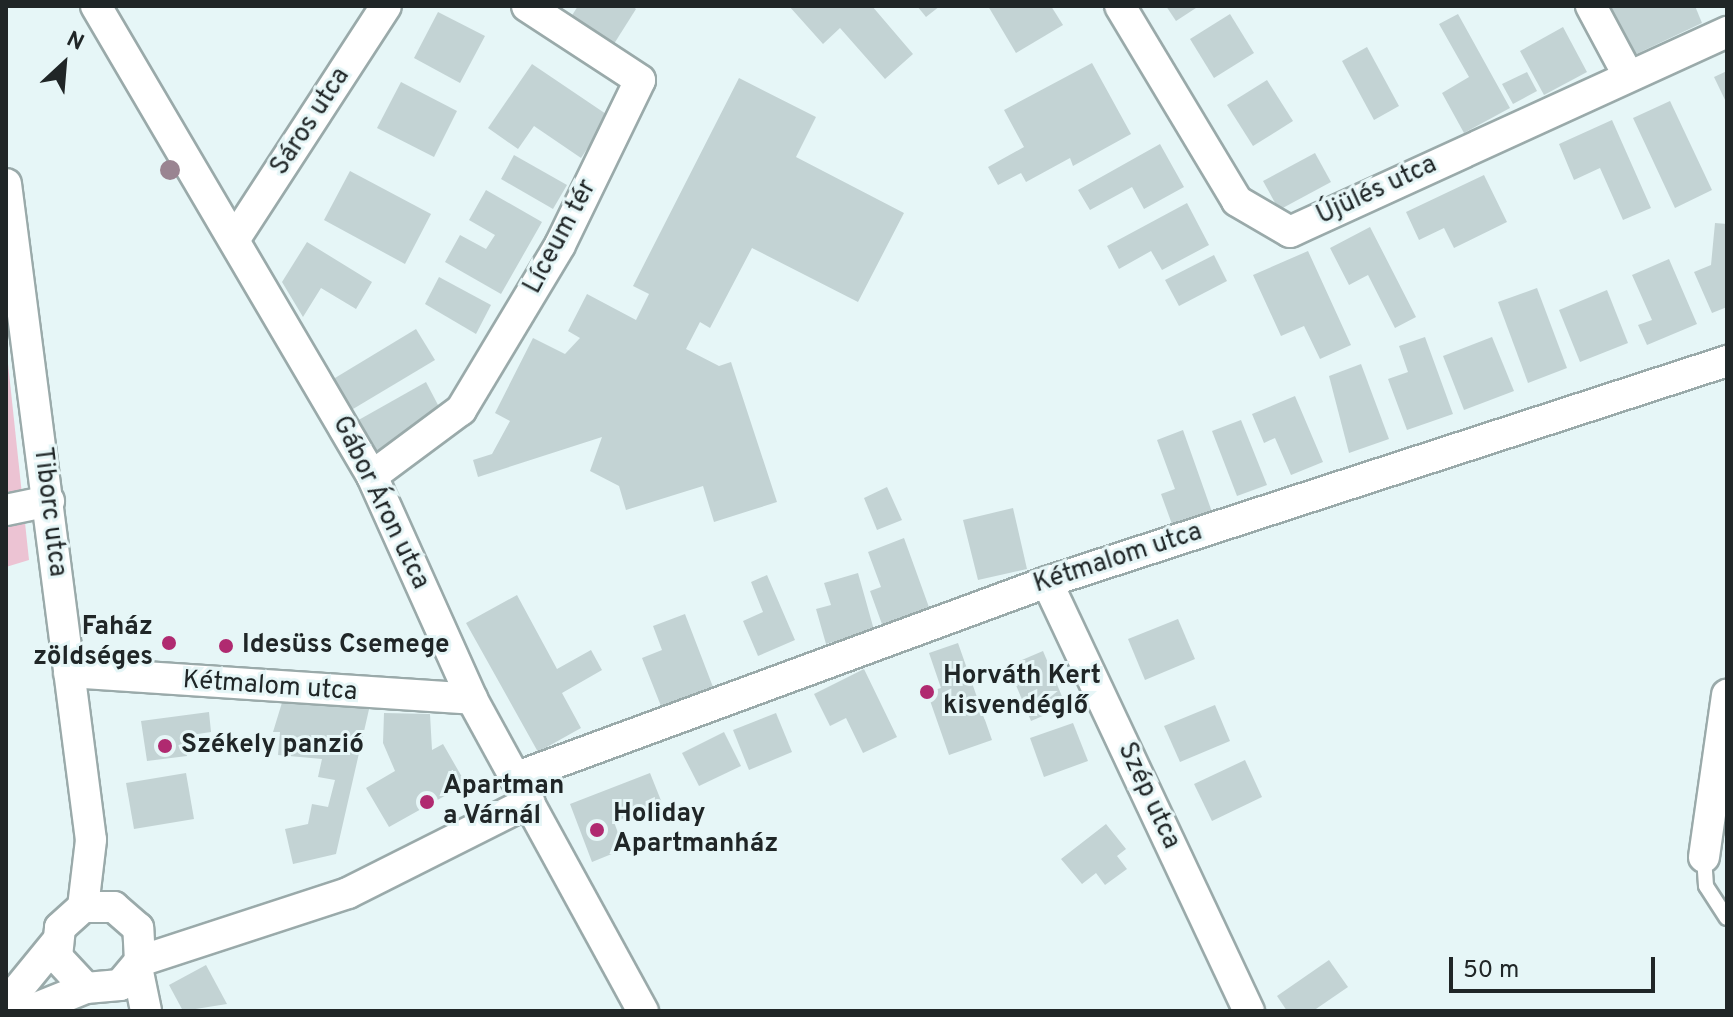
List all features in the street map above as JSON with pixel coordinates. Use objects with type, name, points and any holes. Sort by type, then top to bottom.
[{"type":"street","name":"Gábor Áron utca","points":[[96,6],[236,237],[372,476],[472,699],[643,1011]]},
{"type":"street","name":"Sáros utca","points":[[236,237],[386,6]]},
{"type":"street","name":"Líceum tér","points":[[372,476],[461,410],[560,245],[640,80],[527,6]]},
{"type":"street","name":"Újülés utca","points":[[1120,6],[1237,201],[1290,232],[1627,73],[1727,32]]},
{"type":"street","points":[[1591,6],[1627,73]]},
{"type":"street","name":"Tiborc utca","points":[[6,184],[91,840],[83,907]]},
{"type":"street","name":"Kétmalom utca","points":[[222,930],[348,893],[523,790],[1047,582],[1727,361]]},
{"type":"street","points":[[6,510],[49,501]]},
{"type":"street","name":"Szép utca","points":[[1047,582],[1249,1011]]},
{"type":"street","name":"Kétmalom utca","points":[[69,672],[472,699]]},
{"type":"street","points":[[1704,857],[1727,695]]},
{"type":"street","name":"Tiborc utca","points":[[91,840],[133,922],[146,1011]]},
{"type":"street","points":[[6,1004],[56,943],[70,915],[83,907],[98,904],[133,922],[222,930]]},
{"type":"street","points":[[29,1011],[100,996],[120,985],[138,964],[222,930]]},
{"type":"street","points":[[56,943],[63,971],[100,996]]},
{"type":"lane","points":[[1704,857],[1706,886],[1727,918]]},
{"type":"shaded area","points":[[6,345],[29,560],[6,567]]},
{"type":"building","points":[[578,6],[632,6],[636,9],[612,47],[569,20]]},
{"type":"building","points":[[789,6],[872,6],[913,54],[885,79],[840,28],[823,44]]},
{"type":"building","points":[[917,6],[940,6],[926,17]]},
{"type":"building","points":[[988,6],[1051,6],[1063,25],[1016,53]]},
{"type":"building","points":[[1166,6],[1199,6],[1176,21]]},
{"type":"building","points":[[1606,6],[1695,6],[1702,23],[1630,57]]},
{"type":"building","points":[[438,12],[485,36],[460,83],[414,58]]},
{"type":"building","points":[[1230,14],[1254,53],[1214,78],[1190,39]]},
{"type":"building","points":[[1458,14],[1510,108],[1464,133],[1442,93],[1469,77],[1439,24]]},
{"type":"building","points":[[1563,27],[1587,72],[1544,95],[1520,51]]},
{"type":"building","points":[[1367,47],[1399,106],[1374,120],[1342,61]]},
{"type":"building","points":[[1092,63],[1131,134],[1073,166],[1070,158],[1026,182],[1021,173],[998,185],[988,167],[1024,147],[1004,110]]},
{"type":"building","points":[[532,64],[609,116],[581,158],[534,126],[518,149],[488,128]]},
{"type":"building","points":[[1727,71],[1727,104],[1714,77]]},
{"type":"building","points":[[1527,72],[1537,91],[1513,104],[1502,84]]},
{"type":"building","points":[[739,78],[816,117],[796,157],[904,213],[858,302],[752,248],[710,328],[700,322],[686,349],[719,366],[731,362],[777,502],[714,522],[703,486],[626,510],[619,486],[590,471],[602,437],[478,477],[473,460],[492,454],[510,421],[495,413],[533,338],[565,354],[580,338],[568,331],[587,294],[636,320],[649,294],[633,286]]},
{"type":"building","points":[[1267,80],[1293,121],[1253,146],[1227,105]]},
{"type":"building","points":[[401,82],[457,111],[434,157],[377,128]]},
{"type":"building","points":[[1670,101],[1712,190],[1675,208],[1633,118]]},
{"type":"building","points":[[1612,120],[1651,208],[1623,220],[1600,168],[1574,180],[1559,144]]},
{"type":"building","points":[[1160,144],[1184,187],[1144,209],[1132,187],[1090,210],[1078,190]]},
{"type":"building","points":[[1315,153],[1331,182],[1279,210],[1263,181]]},
{"type":"building","points":[[514,155],[567,185],[553,209],[501,179]]},
{"type":"building","points":[[350,171],[431,214],[405,264],[324,220]]},
{"type":"building","points":[[1484,175],[1507,222],[1454,248],[1444,228],[1419,240],[1406,212]]},
{"type":"building","points":[[486,190],[542,222],[501,294],[445,262],[460,235],[486,249],[495,235],[469,220]]},
{"type":"building","points":[[1187,203],[1209,245],[1162,270],[1151,251],[1119,269],[1107,246]]},
{"type":"building","points":[[1715,223],[1727,224],[1727,307],[1712,313],[1694,272],[1711,265]]},
{"type":"building","points":[[1370,227],[1416,317],[1395,328],[1368,275],[1349,285],[1330,248]]},
{"type":"building","points":[[307,242],[372,282],[356,309],[321,288],[303,317],[282,282]]},
{"type":"building","points":[[1308,251],[1351,345],[1320,359],[1304,326],[1281,336],[1253,275]]},
{"type":"building","points":[[1214,255],[1227,281],[1179,306],[1165,280]]},
{"type":"building","points":[[1669,259],[1697,324],[1647,345],[1638,325],[1652,320],[1632,275]]},
{"type":"building","points":[[439,277],[491,305],[476,334],[425,304]]},
{"type":"building","points":[[1537,288],[1567,368],[1528,383],[1498,302]]},
{"type":"building","points":[[1607,290],[1628,343],[1580,362],[1559,310]]},
{"type":"building","points":[[416,329],[435,360],[348,412],[330,381]]},
{"type":"building","points":[[1425,337],[1453,414],[1407,430],[1388,379],[1408,372],[1399,346]]},
{"type":"building","points":[[1492,337],[1514,391],[1464,410],[1443,356]]},
{"type":"building","points":[[1361,364],[1389,439],[1349,453],[1329,376]]},
{"type":"building","points":[[426,382],[438,405],[434,426],[376,459],[355,422]]},
{"type":"building","points":[[1295,396],[1323,462],[1291,475],[1275,438],[1264,443],[1252,414]]},
{"type":"building","points":[[1241,420],[1267,485],[1237,496],[1212,431]]},
{"type":"building","points":[[1183,430],[1212,512],[1173,527],[1161,494],[1175,489],[1157,440]]},
{"type":"building","points":[[887,487],[902,520],[877,530],[864,498]]},
{"type":"building","points":[[1013,508],[1027,569],[978,580],[963,520]]},
{"type":"building","points":[[904,538],[930,610],[883,627],[870,591],[881,587],[868,552]]},
{"type":"building","points":[[858,573],[874,630],[826,644],[816,609],[831,605],[824,583]]},
{"type":"building","points":[[767,575],[795,640],[758,656],[743,621],[763,612],[751,582]]},
{"type":"building","points":[[517,595],[557,669],[591,650],[602,670],[562,693],[581,728],[538,752],[466,623]]},
{"type":"building","points":[[685,614],[713,687],[661,706],[642,658],[662,650],[653,626]]},
{"type":"building","points":[[1178,619],[1195,659],[1145,680],[1128,639]]},
{"type":"building","points":[[958,643],[992,740],[949,755],[927,692],[941,688],[929,653]]},
{"type":"building","points":[[1043,651],[1066,706],[1031,721],[1008,666]]},
{"type":"building","points":[[864,669],[897,737],[863,753],[846,718],[830,726],[814,694]]},
{"type":"building","points":[[284,696],[370,705],[336,854],[293,864],[285,829],[308,824],[312,804],[328,807],[335,780],[318,777],[322,759],[278,755],[280,732],[273,732]]},
{"type":"building","points":[[1215,705],[1230,741],[1180,762],[1164,726]]},
{"type":"building","name":"Székely panzió","points":[[209,712],[211,732],[184,736],[187,756],[147,761],[141,721]]},
{"type":"building","points":[[384,713],[430,714],[432,750],[443,744],[466,784],[389,827],[366,788],[395,771],[383,743]]},
{"type":"building","points":[[776,713],[792,752],[749,770],[733,730]]},
{"type":"building","points":[[1073,723],[1088,761],[1044,777],[1030,738]]},
{"type":"building","points":[[724,732],[741,766],[699,786],[682,753]]},
{"type":"building","points":[[1245,760],[1262,797],[1212,821],[1194,784]]},
{"type":"building","points":[[186,773],[194,819],[134,829],[126,783]]},
{"type":"building","points":[[650,773],[662,803],[614,822],[624,849],[592,862],[570,804]]},
{"type":"building","points":[[1106,824],[1126,849],[1117,856],[1127,869],[1105,885],[1096,873],[1082,884],[1061,859]]},
{"type":"building","points":[[1329,960],[1348,987],[1313,1011],[1287,1011],[1277,996]]},
{"type":"building","points":[[206,965],[227,1004],[183,1011],[169,985]]},
{"type":"place","name":"Faház zöldséges","points":[[169,643]]},
{"type":"place","name":"Idesüss Csemege","points":[[226,646]]},
{"type":"place","name":"Horváth Kert kisvendéglő","points":[[927,692]]},
{"type":"place","name":"Székely panzió","points":[[165,746]]},
{"type":"place","name":"Apartman a Várnál","points":[[427,802]]},
{"type":"place","name":"Holiday Apartmanház","points":[[597,830]]}]
